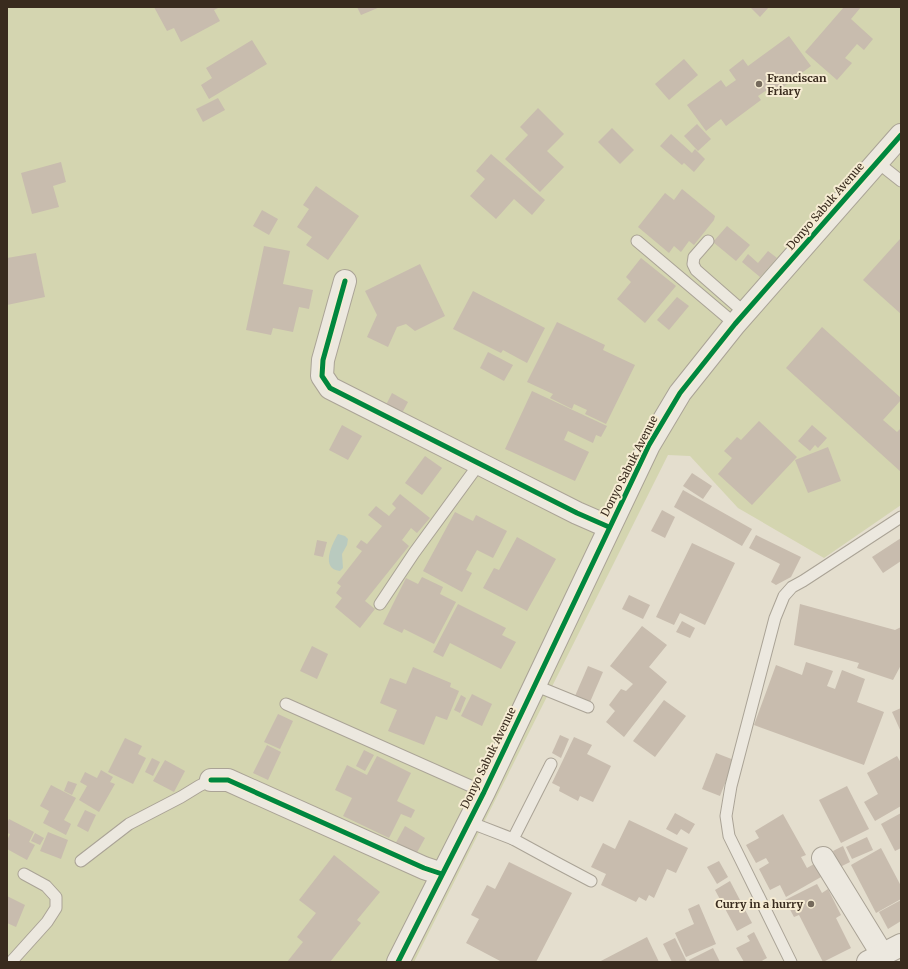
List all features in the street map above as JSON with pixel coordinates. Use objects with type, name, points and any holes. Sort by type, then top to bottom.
[{"type":"street","name":"Donyo Sabuk Avenue","points":[[398,962],[484,792],[649,445],[680,393],[740,318],[901,135]]},
{"type":"street","points":[[345,281],[323,360],[322,376],[330,388],[577,513],[609,527]]},
{"type":"street","points":[[211,780],[228,780],[424,868],[442,874]]},
{"type":"street","points":[[823,858],[875,958],[901,945]]},
{"type":"lane","points":[[877,162],[901,181]]},
{"type":"lane","points":[[638,241],[740,318]]},
{"type":"lane","points":[[708,241],[694,258],[693,264],[696,270],[740,318]]},
{"type":"lane","points":[[380,604],[414,553],[479,464]]},
{"type":"lane","points":[[791,962],[729,836],[726,816],[731,786],[775,618],[784,596],[792,587],[901,517]]},
{"type":"lane","points":[[534,685],[588,707]]},
{"type":"lane","points":[[286,704],[484,792]]},
{"type":"lane","points":[[513,839],[551,764]]},
{"type":"lane","points":[[81,861],[129,824],[211,780]]},
{"type":"lane","points":[[468,822],[513,839],[591,881]]},
{"type":"lane","points":[[11,962],[47,922],[56,908],[56,897],[46,886],[24,874]]},
{"type":"green space","points":[[7,7],[901,7],[901,505],[824,558],[738,508],[690,456],[668,455],[414,962],[7,962]]},
{"type":"shaded area","points":[[338,534],[345,536],[348,539],[347,545],[342,554],[343,568],[340,571],[330,566],[329,561],[333,544]]},
{"type":"building","points":[[154,7],[220,7],[214,10],[220,21],[181,42],[174,28],[167,31]]},
{"type":"building","points":[[357,7],[380,7],[361,15]]},
{"type":"building","points":[[750,7],[769,7],[760,17]]},
{"type":"building","points":[[844,7],[861,7],[851,19],[873,39],[864,50],[857,44],[845,58],[852,63],[837,80],[805,52]]},
{"type":"building","name":"Franciscan Friary","points":[[789,36],[811,66],[771,96],[767,90],[758,96],[761,100],[726,126],[721,119],[706,131],[687,105],[721,80],[726,87],[736,80],[729,70],[743,59],[748,66]]},
{"type":"building","points":[[252,40],[267,64],[209,99],[201,85],[212,78],[206,68]]},
{"type":"building","points":[[684,59],[698,75],[669,100],[655,84]]},
{"type":"building","points":[[218,98],[225,110],[203,122],[196,109]]},
{"type":"building","points":[[538,108],[564,134],[547,151],[564,167],[540,192],[505,159],[528,135],[520,127]]},
{"type":"building","points":[[697,124],[711,139],[698,151],[684,136]]},
{"type":"building","points":[[612,128],[634,150],[620,164],[598,142]]},
{"type":"building","points":[[671,134],[692,153],[695,149],[705,159],[694,172],[684,163],[682,165],[660,146]]},
{"type":"building","points":[[491,154],[545,200],[532,215],[514,199],[496,219],[470,196],[485,179],[476,171]]},
{"type":"building","points":[[61,162],[66,182],[53,186],[59,207],[32,214],[21,173]]},
{"type":"building","points":[[316,186],[359,216],[328,260],[306,245],[312,237],[297,227],[309,209],[303,205]]},
{"type":"building","points":[[682,189],[715,216],[714,220],[694,245],[689,241],[681,252],[674,246],[669,253],[638,227],[665,193],[674,200]]},
{"type":"building","points":[[262,210],[278,219],[269,235],[253,226]]},
{"type":"building","points":[[727,226],[750,245],[736,261],[713,242]]},
{"type":"building","points":[[900,239],[901,240],[901,314],[863,280]]},
{"type":"building","points":[[264,246],[290,251],[283,284],[313,290],[309,309],[299,307],[293,332],[273,328],[271,335],[246,330]]},
{"type":"building","points":[[768,251],[777,258],[760,277],[742,262],[748,254],[758,263]]},
{"type":"building","points":[[36,253],[45,297],[7,305],[7,258]]},
{"type":"building","points":[[641,258],[676,286],[645,323],[617,299],[631,282],[626,277]]},
{"type":"building","points":[[420,264],[445,316],[415,331],[406,324],[397,327],[388,347],[367,337],[377,315],[365,291]]},
{"type":"building","points":[[473,291],[545,328],[527,363],[503,350],[501,353],[453,329]]},
{"type":"building","points":[[677,297],[689,306],[669,330],[657,320]]},
{"type":"building","points":[[557,322],[605,345],[603,350],[635,365],[606,424],[585,414],[587,410],[574,404],[572,409],[550,398],[553,394],[527,382]]},
{"type":"building","points":[[822,327],[901,398],[901,400],[883,420],[897,432],[901,428],[901,472],[786,368]]},
{"type":"building","points":[[488,352],[513,365],[504,381],[480,368]]},
{"type":"building","points":[[532,391],[607,426],[601,437],[596,435],[593,443],[568,431],[564,440],[589,452],[575,481],[505,449]]},
{"type":"building","points":[[392,393],[408,402],[401,415],[385,407]]},
{"type":"building","points":[[759,421],[797,457],[752,505],[718,474],[732,458],[724,451],[737,437],[741,440]]},
{"type":"building","points":[[342,425],[362,436],[348,460],[329,450]]},
{"type":"building","points":[[812,425],[827,438],[818,448],[815,445],[810,451],[798,441]]},
{"type":"building","points":[[828,447],[841,481],[808,493],[795,460]]},
{"type":"building","points":[[425,456],[442,468],[422,495],[405,483]]},
{"type":"building","points":[[692,473],[712,486],[703,499],[683,486]]},
{"type":"building","points":[[683,490],[752,529],[742,546],[674,507]]},
{"type":"building","points":[[400,494],[430,518],[417,533],[411,528],[402,540],[409,546],[365,601],[375,609],[360,628],[335,607],[342,598],[336,593],[341,586],[337,583],[362,551],[356,547],[361,540],[367,544],[382,526],[368,515],[376,506],[389,516],[396,508],[392,504]]},
{"type":"building","points":[[662,510],[675,517],[665,538],[651,531]]},
{"type":"building","points":[[455,512],[473,521],[476,515],[507,531],[493,558],[477,550],[466,570],[472,573],[462,592],[423,571]]},
{"type":"building","points":[[756,535],[801,557],[791,577],[776,585],[771,582],[780,564],[749,548]]},
{"type":"building","points":[[517,537],[556,559],[527,611],[483,588],[494,568],[499,570]]},
{"type":"building","points":[[901,538],[901,561],[883,573],[872,557]]},
{"type":"building","points":[[317,540],[327,542],[323,557],[314,555]]},
{"type":"building","points":[[692,543],[735,563],[705,625],[680,613],[674,625],[656,617]]},
{"type":"building","points":[[422,577],[443,587],[440,594],[456,602],[434,644],[404,629],[402,633],[383,624],[406,578],[418,584]]},
{"type":"building","points":[[629,595],[650,605],[643,619],[622,609]]},
{"type":"building","points":[[458,604],[506,628],[502,635],[516,642],[501,669],[450,643],[443,657],[433,652]]},
{"type":"building","points":[[800,604],[895,630],[901,627],[901,665],[893,680],[857,668],[859,663],[794,645]]},
{"type":"building","points":[[682,621],[695,628],[690,638],[676,632]]},
{"type":"building","points":[[642,626],[667,645],[649,667],[667,682],[624,737],[606,722],[615,711],[609,705],[621,689],[626,691],[633,684],[610,666]]},
{"type":"building","points":[[312,646],[328,654],[317,679],[300,671]]},
{"type":"building","points":[[806,662],[833,671],[827,686],[835,689],[842,670],[865,679],[857,702],[884,712],[864,765],[754,725],[776,665],[802,675]]},
{"type":"building","points":[[588,666],[603,672],[590,702],[575,696]]},
{"type":"building","points":[[413,667],[451,683],[450,687],[459,691],[447,720],[436,716],[424,745],[388,731],[397,710],[380,703],[390,678],[406,684]]},
{"type":"building","points":[[472,694],[492,704],[482,726],[461,716]]},
{"type":"building","points":[[461,695],[466,698],[460,713],[454,710]]},
{"type":"building","points":[[664,700],[686,716],[655,757],[633,741]]},
{"type":"building","points":[[901,708],[901,732],[892,712]]},
{"type":"building","points":[[278,714],[293,721],[280,749],[264,742]]},
{"type":"building","points":[[560,735],[569,739],[561,758],[552,753]]},
{"type":"building","points":[[574,737],[592,745],[587,754],[611,766],[593,802],[580,796],[578,801],[559,791],[560,787],[552,783]]},
{"type":"building","points":[[125,738],[142,746],[138,754],[146,758],[133,784],[108,772]]},
{"type":"building","points":[[267,745],[281,752],[268,780],[253,773]]},
{"type":"building","points":[[364,750],[374,755],[365,771],[356,766]]},
{"type":"building","points":[[716,753],[734,760],[720,796],[702,789]]},
{"type":"building","points":[[377,756],[411,773],[397,801],[415,810],[411,818],[401,814],[389,838],[343,816],[352,798],[335,790],[347,765],[367,775]]},
{"type":"building","points":[[897,756],[901,763],[901,806],[875,821],[864,802],[878,794],[867,773]]},
{"type":"building","points":[[152,758],[160,762],[153,776],[145,772]]},
{"type":"building","points":[[165,760],[185,771],[174,792],[153,781]]},
{"type":"building","points":[[101,770],[113,777],[110,782],[115,784],[99,812],[79,800],[87,786],[80,782],[85,772],[97,778]]},
{"type":"building","points":[[68,781],[77,784],[72,795],[64,791]]},
{"type":"building","points":[[51,785],[76,798],[64,820],[71,824],[66,835],[43,823],[49,811],[40,806]]},
{"type":"building","points":[[847,786],[869,829],[841,843],[819,800]]},
{"type":"building","points":[[85,810],[96,815],[88,832],[77,826]]},
{"type":"building","points":[[675,813],[695,824],[689,834],[681,829],[677,835],[666,829]]},
{"type":"building","points":[[901,813],[901,848],[895,851],[881,824]]},
{"type":"building","points":[[783,814],[806,855],[801,857],[807,868],[814,864],[821,877],[786,897],[780,885],[770,890],[759,869],[769,863],[766,858],[756,863],[746,845],[759,838],[755,831]]},
{"type":"building","points":[[9,819],[34,832],[29,842],[35,845],[27,860],[7,849],[7,840],[10,834],[7,833],[7,823]]},
{"type":"building","points":[[629,820],[688,848],[676,873],[667,869],[654,898],[649,895],[646,901],[639,897],[636,902],[601,885],[606,874],[591,867],[603,843],[615,849]]},
{"type":"building","points":[[405,826],[425,838],[414,858],[394,846]]},
{"type":"building","points":[[48,832],[68,840],[61,859],[40,851]]},
{"type":"building","points":[[35,833],[44,838],[40,845],[31,841]]},
{"type":"building","points":[[867,837],[873,850],[852,859],[846,847]]},
{"type":"building","points":[[843,846],[850,862],[840,867],[833,851]]},
{"type":"building","points":[[881,848],[901,886],[901,899],[876,913],[851,865]]},
{"type":"building","points":[[334,855],[380,892],[357,920],[361,923],[330,962],[287,962],[303,942],[297,937],[316,913],[299,900]]},
{"type":"building","points":[[719,861],[728,877],[717,884],[707,867]]},
{"type":"building","points":[[509,862],[572,893],[536,962],[502,962],[466,943],[479,919],[471,915],[487,885],[495,889]]},
{"type":"building","points":[[730,881],[752,923],[737,931],[715,890]]},
{"type":"building","points":[[817,884],[822,893],[828,889],[841,915],[836,918],[851,948],[823,962],[799,915],[794,917],[785,900]]},
{"type":"building","points":[[7,896],[25,905],[16,927],[7,923]]},
{"type":"building","points":[[901,900],[901,921],[888,929],[879,912]]},
{"type":"building","points":[[699,904],[716,944],[686,957],[675,933],[694,924],[688,909]]},
{"type":"building","points":[[754,932],[767,958],[760,962],[744,962],[736,948],[750,941],[747,936]]},
{"type":"building","points":[[647,937],[659,962],[599,962]]},
{"type":"building","points":[[675,938],[687,962],[672,962],[663,944]]},
{"type":"building","points":[[713,948],[720,962],[690,962],[689,960]]},
{"type":"cycle path","points":[[398,962],[484,792],[649,445],[680,393],[735,324],[901,135]]},
{"type":"cycle path","points":[[345,281],[323,360],[322,376],[330,388],[577,513],[609,527]]},
{"type":"cycle path","points":[[211,780],[228,780],[424,868],[442,874]]},
{"type":"place","name":"Franciscan Friary","points":[[759,84]]},
{"type":"place","name":"Curry in a hurry","points":[[811,904]]}]
